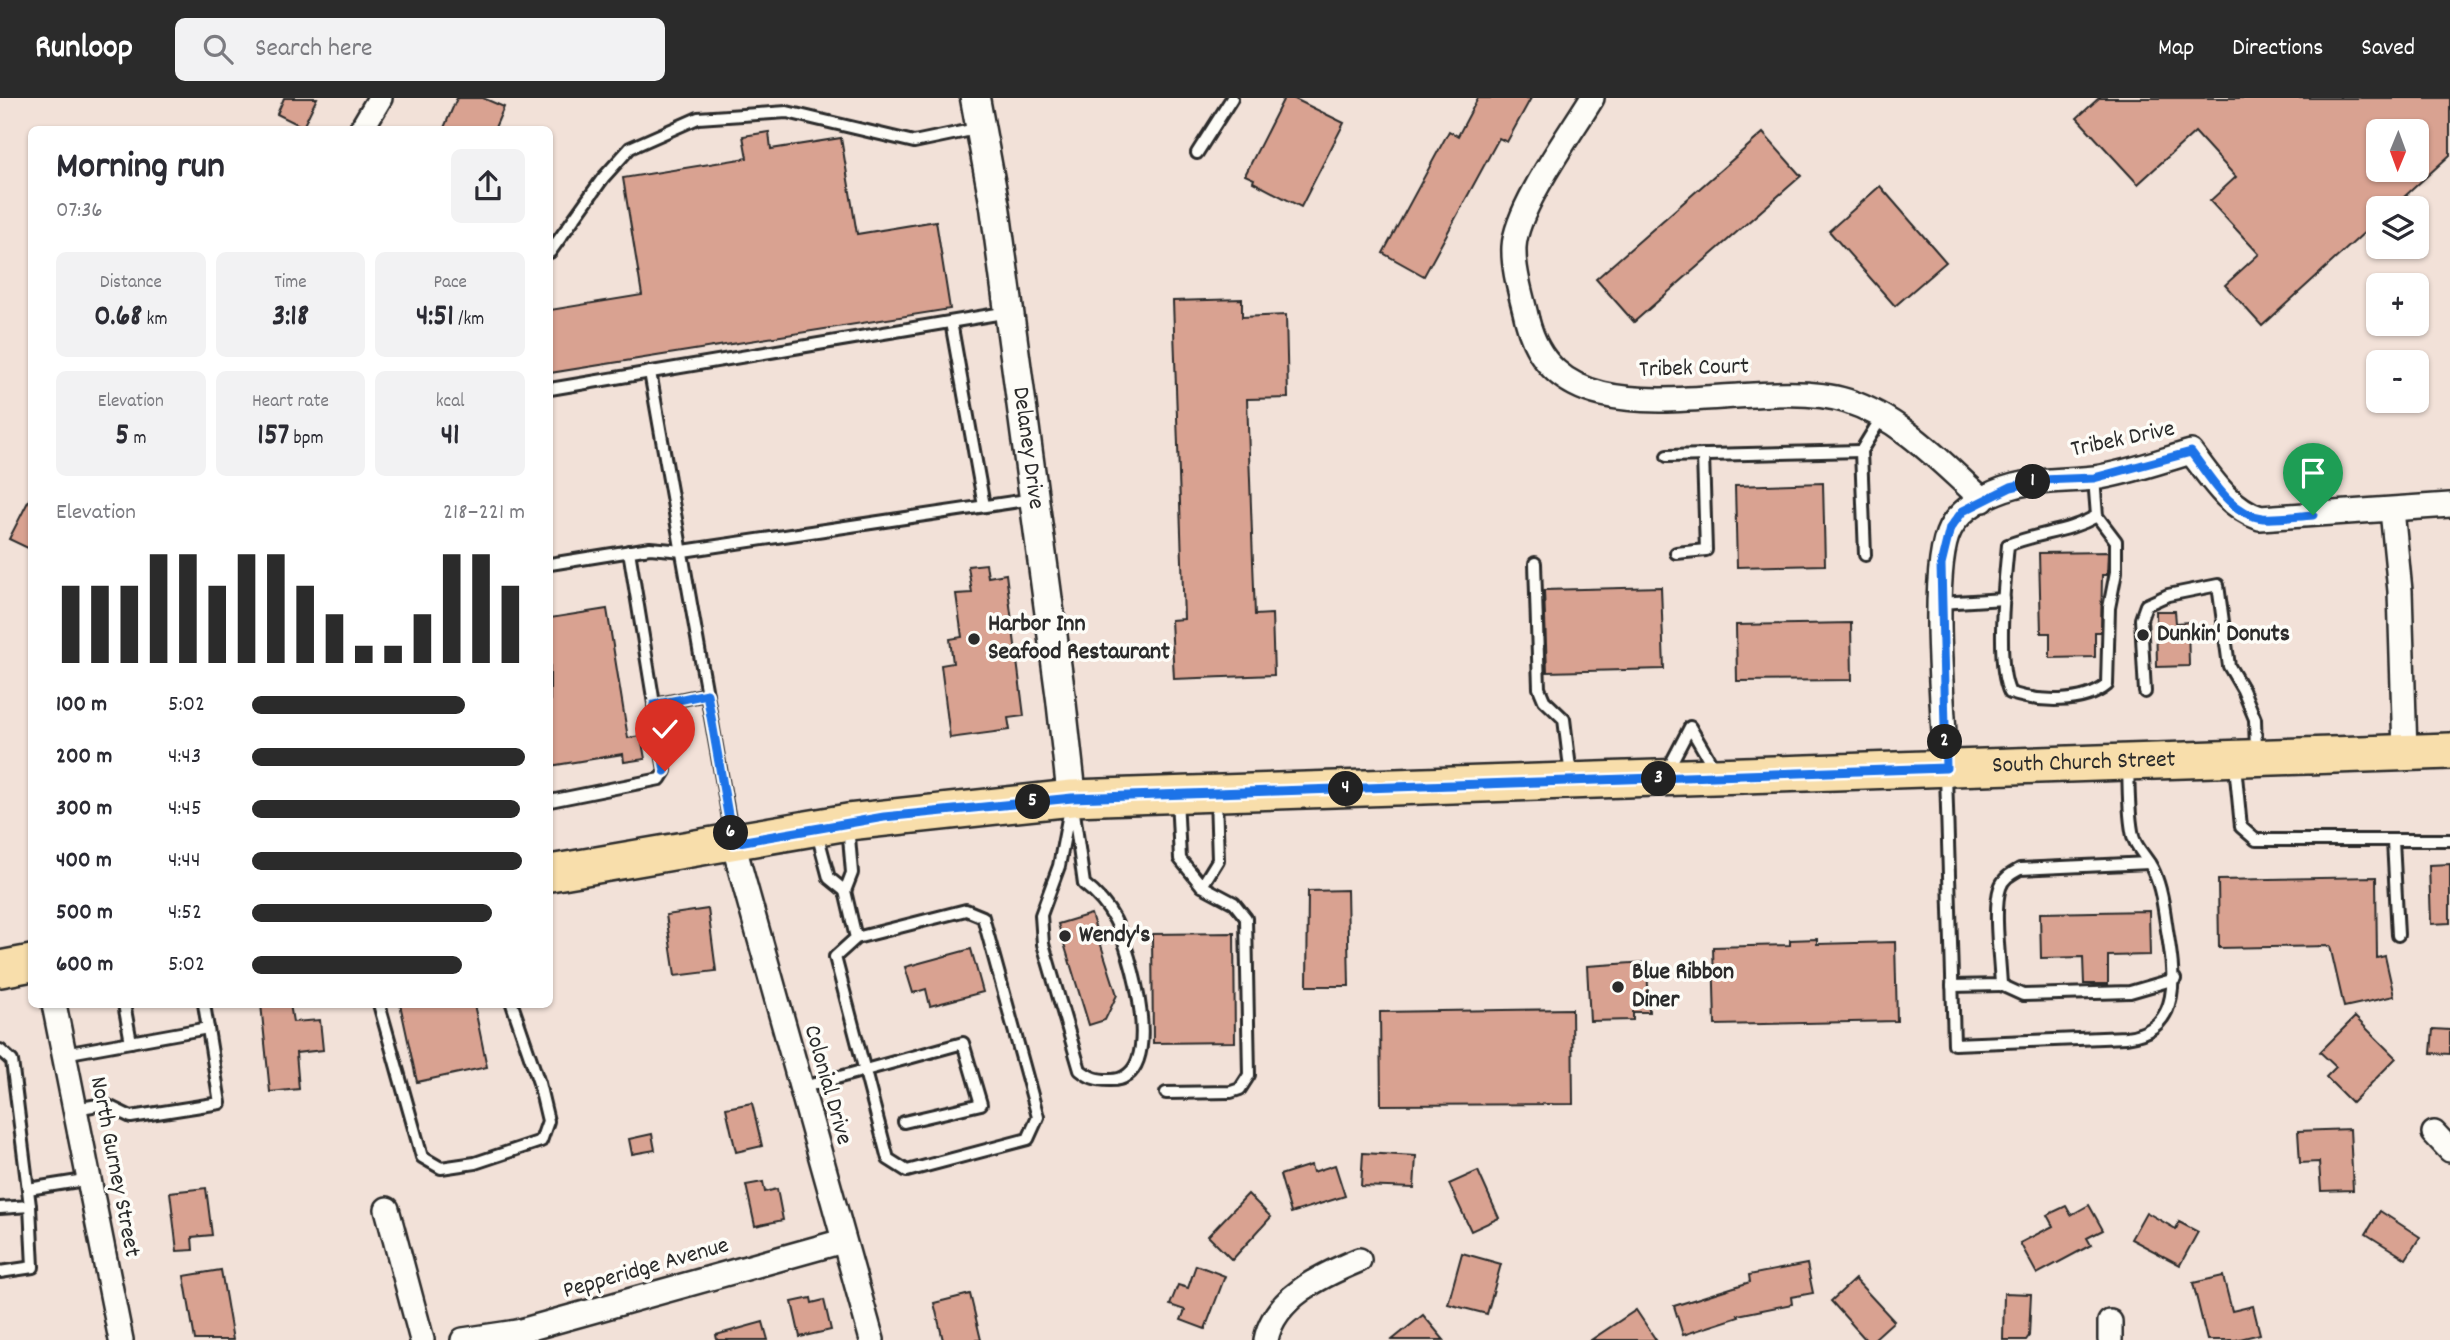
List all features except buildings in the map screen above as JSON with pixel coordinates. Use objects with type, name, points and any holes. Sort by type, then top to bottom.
[{"type":"main road","name":"South Church Street","points":[[553,873],[832,825],[1072,798],[2450,751]]},
{"type":"main road","points":[[0,969],[28,964]]},
{"type":"street","points":[[363,126],[380,98]]},
{"type":"street","name":"Delaney Drive","points":[[975,98],[1009,312],[1072,798]]},
{"type":"street","name":"Tribek Court","points":[[1592,98],[1521,219],[1514,246],[1517,279],[1531,336],[1558,376],[1587,392],[1656,401],[1798,391],[1846,400],[1883,415],[1983,500]]},
{"type":"street","name":"Tribek Drive","points":[[1946,768],[1941,565],[1950,528],[1963,511],[1983,500],[2011,487],[2041,480],[2094,478],[2191,452],[2229,500],[2246,513],[2260,518],[2450,505]]},
{"type":"street","points":[[2392,510],[2400,591],[2405,752]]},
{"type":"street","name":"Colonial Drive","points":[[733,843],[872,1340]]},
{"type":"street","name":"North Gurney Street","points":[[55,1008],[121,1340]]},
{"type":"street","points":[[2434,1133],[2450,1150]]},
{"type":"street","points":[[387,1209],[422,1340]]},
{"type":"street","name":"Pepperidge Avenue","points":[[463,1340],[519,1336],[843,1241]]},
{"type":"street","points":[[1266,1340],[1277,1314],[1315,1278],[1359,1260]]},
{"type":"lane","points":[[1197,153],[1232,98]]},
{"type":"lane","points":[[553,248],[603,178],[630,148],[698,118],[788,112],[914,142],[981,128]]},
{"type":"lane","points":[[553,388],[1009,312]]},
{"type":"lane","points":[[951,322],[984,506]]},
{"type":"lane","points":[[650,372],[733,843]]},
{"type":"lane","points":[[1865,555],[1861,451],[1883,415]]},
{"type":"lane","points":[[1667,456],[1861,451]]},
{"type":"lane","points":[[1676,553],[1706,550],[1703,455]]},
{"type":"lane","points":[[2094,478],[2097,516],[2116,541],[2116,572],[2109,608],[2107,685],[2096,694],[2075,698],[2030,699],[2010,693],[2004,672],[2004,599],[2008,545],[2027,537],[2073,529],[2097,516]]},
{"type":"lane","points":[[553,564],[650,548],[682,551],[1033,499]]},
{"type":"lane","points":[[553,801],[660,779],[665,771],[629,551]]},
{"type":"lane","points":[[1535,564],[1539,688],[1544,700],[1564,719],[1572,782]]},
{"type":"lane","points":[[2145,692],[2141,619],[2146,605],[2168,595],[2218,585],[2228,666],[2243,690],[2255,719],[2245,758],[2242,827],[2256,840],[2450,840]]},
{"type":"lane","points":[[1940,603],[2004,599]]},
{"type":"lane","points":[[654,705],[707,694]]},
{"type":"lane","points":[[1663,779],[1690,727],[1720,777]]},
{"type":"lane","points":[[1946,768],[1954,1044],[2142,1035],[2157,1023],[2170,1003],[2175,979],[2161,891],[2149,863],[2133,838],[2127,762]]},
{"type":"lane","points":[[1202,886],[1218,860],[1216,793]]},
{"type":"lane","points":[[1166,1093],[1231,1092],[1240,1089],[1249,1075],[1246,918],[1234,903],[1202,886],[1180,859],[1177,794]]},
{"type":"lane","points":[[1072,798],[1084,884],[1099,895],[1116,921],[1139,993],[1139,1060],[1130,1074],[1119,1080],[1091,1079],[1080,1070],[1043,944],[1041,915],[1059,866],[1072,798]]},
{"type":"lane","points":[[832,825],[829,878],[845,891]]},
{"type":"lane","points":[[832,825],[852,873],[845,891],[856,937]]},
{"type":"lane","points":[[2393,841],[2398,935]]},
{"type":"lane","points":[[2001,985],[2000,888],[2007,876],[2020,869],[2149,863]]},
{"type":"lane","points":[[965,910],[983,917],[1038,1117],[1028,1139],[907,1171],[888,1159],[835,957],[856,937],[965,910]]},
{"type":"lane","points":[[1952,986],[2001,985],[2023,995],[2130,992],[2175,979]]},
{"type":"lane","points":[[125,1008],[131,1042]]},
{"type":"lane","points":[[75,1109],[104,1104],[131,1117],[220,1103],[205,1008]]},
{"type":"lane","points":[[380,1008],[422,1157],[441,1168],[475,1163],[541,1142],[548,1121],[539,1083],[513,1008]]},
{"type":"lane","points":[[64,1054],[208,1028]]},
{"type":"lane","points":[[800,1088],[963,1043],[981,1104],[904,1122]]},
{"type":"lane","points":[[0,1050],[12,1061],[30,1206],[33,1267],[0,1272]]},
{"type":"lane","points":[[28,1189],[91,1179]]},
{"type":"lane","points":[[0,1208],[30,1206]]},
{"type":"place","name":"Dunkin' Donuts","points":[[2143,635]]},
{"type":"place","name":"Harbor Inn Seafood Restaurant","points":[[974,639]]},
{"type":"place","name":"Wendy's","points":[[1065,936]]},
{"type":"place","name":"Blue Ribbon Diner","points":[[1618,987]]},
{"type":"route","points":[[665,771],[654,705],[707,694],[733,843],[884,817],[1072,798],[1946,768],[1941,565],[1950,528],[1963,511],[2011,487],[2041,480],[2094,478],[2191,452],[2229,500],[2246,513],[2260,518],[2313,515]]}]
